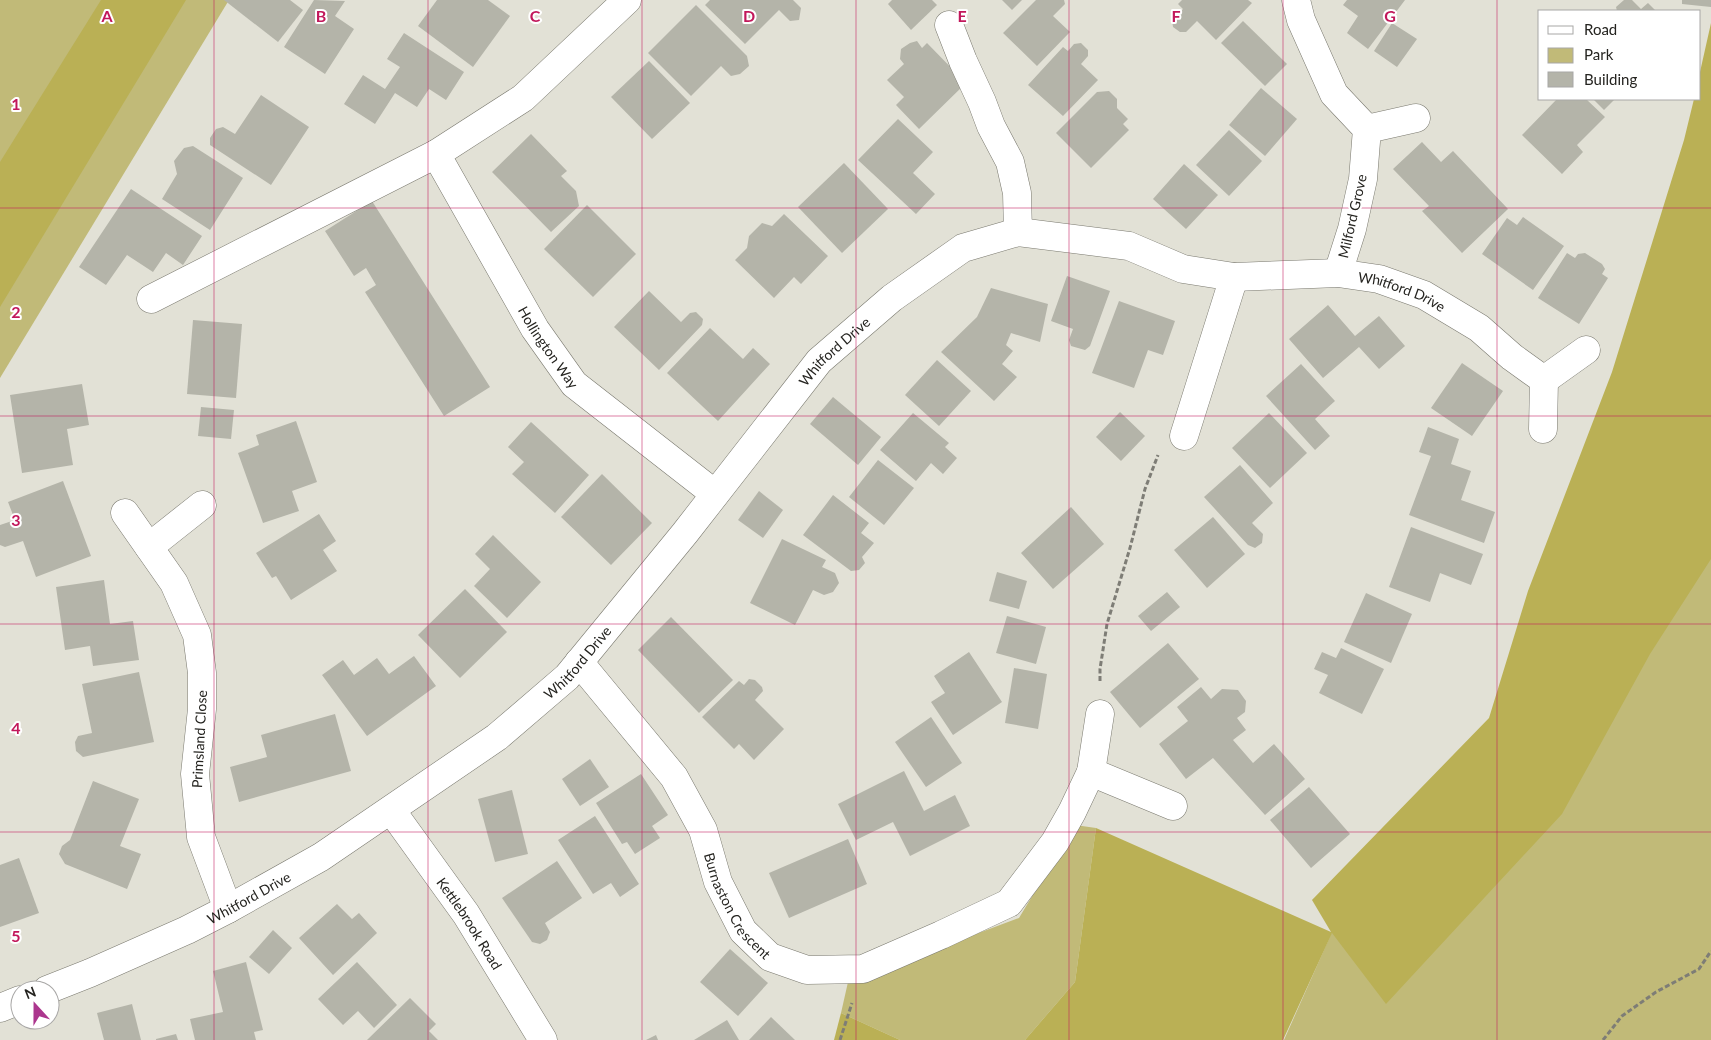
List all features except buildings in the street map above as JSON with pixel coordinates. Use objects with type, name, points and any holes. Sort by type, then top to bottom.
[{"type":"street","points":[[151,299],[436,154],[523,98],[627,0]]},
{"type":"street","points":[[1296,0],[1301,20],[1334,94],[1367,129],[1416,118]]},
{"type":"street","points":[[949,25],[991,126],[1010,162],[1017,193],[1018,232]]},
{"type":"street","name":"Milford Grove","points":[[1338,273],[1352,229],[1363,179],[1367,129]]},
{"type":"street","name":"Hollington Way","points":[[436,154],[535,329],[574,384],[715,494]]},
{"type":"street","name":"Whitford Drive","points":[[60,985],[187,930],[321,857],[497,737],[567,677],[680,540],[819,361],[892,298],[964,248],[1018,232],[1129,246],[1183,269],[1234,277],[1338,273],[1379,280],[1424,295],[1479,328],[1512,357],[1544,380]]},
{"type":"street","points":[[1184,436],[1234,277]]},
{"type":"street","points":[[1543,430],[1544,380],[1586,350]]},
{"type":"street","points":[[148,547],[202,505]]},
{"type":"street","name":"Primsland Close","points":[[125,514],[174,583],[197,635],[202,673],[202,709],[195,774],[200,837],[228,909]]},
{"type":"street","name":"Burnaston Crescent","points":[[579,662],[674,777],[702,830],[718,882],[743,931],[770,957],[807,970],[863,969],[1009,903],[1055,842],[1072,812],[1091,772],[1100,714]]},
{"type":"street","points":[[1091,772],[1173,806]]},
{"type":"street","name":"Kettlebrook Road","points":[[391,810],[466,914],[543,1040]]},
{"type":"path","points":[[1100,714],[1100,670],[1107,624],[1130,548],[1145,489],[1165,435],[1184,436]]},
{"type":"path","points":[[1603,1040],[1622,1016],[1656,992],[1699,970],[1711,952]]},
{"type":"green space","points":[[0,0],[229,0],[0,378]]},
{"type":"green space","points":[[1711,166],[1711,1040],[1284,1040],[1332,932],[1527,724]]},
{"type":"green space","points":[[1075,825],[1096,828],[1075,982],[1025,1040],[900,1040],[841,1013],[848,982],[1019,918]]},
{"type":"shaded area","points":[[101,0],[186,0],[0,307],[0,162]]},
{"type":"shaded area","points":[[1711,23],[1711,559],[1650,654],[1562,814],[1386,1004],[1332,933],[1283,1040],[1025,1040],[1075,982],[1096,828],[1331,932],[1312,900],[1489,718],[1528,591],[1612,372],[1684,140],[1694,100],[1701,100],[1701,68]]},
{"type":"shaded area","points":[[841,1013],[900,1040],[834,1040]]}]
